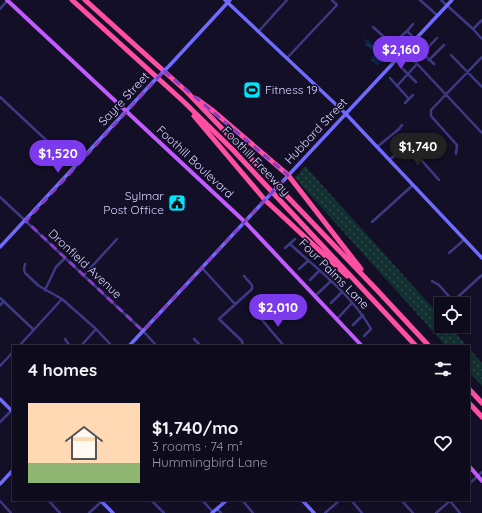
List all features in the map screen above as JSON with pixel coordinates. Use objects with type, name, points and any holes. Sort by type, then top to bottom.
[{"type":"highway","name":"Foothill Freeway","points":[[72,0],[184,102],[233,150],[415,345]]},
{"type":"highway","name":"Foothill Freeway","points":[[85,0],[186,91],[428,345]]},
{"type":"highway","points":[[186,91],[212,110],[288,175],[376,289]]},
{"type":"highway","points":[[184,102],[265,200],[381,308]]},
{"type":"highway","points":[[470,390],[482,403]]},
{"type":"highway","points":[[470,404],[482,417]]},
{"type":"main road","name":"Foothill Boulevard","points":[[7,0],[245,222],[361,345]]},
{"type":"main road","points":[[470,467],[482,481]]},
{"type":"street","points":[[0,9],[7,0]]},
{"type":"street","points":[[258,32],[287,0]]},
{"type":"street","points":[[287,58],[337,5],[332,0]]},
{"type":"street","points":[[420,0],[438,16]]},
{"type":"street","points":[[441,0],[473,29],[482,40]]},
{"type":"street","name":"Hubbard Street","points":[[130,345],[452,0]]},
{"type":"street","points":[[228,1],[258,32],[346,114],[482,258]]},
{"type":"street","name":"Sayre Street","points":[[0,247],[228,1]]},
{"type":"street","points":[[473,29],[482,20]]},
{"type":"street","points":[[400,38],[413,24]]},
{"type":"street","points":[[373,27],[414,62],[482,133]]},
{"type":"street","points":[[406,31],[416,39]]},
{"type":"street","points":[[414,62],[437,38]]},
{"type":"street","points":[[429,60],[444,45]]},
{"type":"street","points":[[422,53],[434,64]]},
{"type":"street","points":[[451,55],[482,87]]},
{"type":"street","points":[[456,154],[458,148],[457,145],[431,116],[432,108],[482,57]]},
{"type":"street","points":[[397,86],[416,65]]},
{"type":"street","points":[[400,66],[416,82]]},
{"type":"street","points":[[390,78],[409,99]]},
{"type":"street","points":[[405,103],[413,95]]},
{"type":"street","points":[[0,96],[74,167]]},
{"type":"street","points":[[377,147],[402,125]]},
{"type":"street","points":[[390,160],[421,134]]},
{"type":"street","points":[[408,145],[439,180]]},
{"type":"street","points":[[372,222],[413,185]]},
{"type":"street","name":"Dronfield Avenue","points":[[0,197],[84,275],[156,345]]},
{"type":"street","points":[[84,275],[117,239]]},
{"type":"street","points":[[285,248],[295,239]]},
{"type":"street","points":[[449,253],[465,239]]},
{"type":"street","name":"Four Palms Lane","points":[[290,244],[342,292],[363,315],[371,329],[364,336]]},
{"type":"street","points":[[45,290],[56,267],[65,258]]},
{"type":"street","points":[[299,269],[308,261]]},
{"type":"street","points":[[25,264],[25,274],[39,286],[62,299],[111,345]]},
{"type":"street","points":[[202,268],[235,304]]},
{"type":"street","points":[[310,280],[319,271]]},
{"type":"street","points":[[457,297],[482,275]]},
{"type":"street","points":[[243,345],[242,341],[219,319],[252,289],[252,285],[244,276]]},
{"type":"street","points":[[432,281],[439,285],[450,297]]},
{"type":"street","points":[[315,296],[331,282]]},
{"type":"street","points":[[331,303],[342,292]]},
{"type":"street","points":[[0,298],[34,330]]},
{"type":"street","points":[[20,345],[62,299]]},
{"type":"street","points":[[0,305],[4,301]]},
{"type":"street","points":[[337,319],[352,304]]},
{"type":"street","points":[[353,325],[363,315]]},
{"type":"street","points":[[262,320],[283,345]]},
{"type":"street","points":[[82,345],[96,330]]},
{"type":"street","points":[[65,339],[69,345]]},
{"type":"street","points":[[194,339],[200,345]]},
{"type":"street","points":[[0,366],[12,353]]},
{"type":"street","points":[[0,400],[12,410],[0,422]]},
{"type":"street","points":[[0,484],[12,471]]},
{"type":"street","points":[[470,483],[482,472]]},
{"type":"street","points":[[0,501],[11,513]]},
{"type":"street","points":[[49,501],[60,513]]},
{"type":"street","points":[[89,513],[101,501],[113,513]]},
{"type":"street","points":[[152,501],[164,513]]},
{"type":"street","points":[[203,501],[213,513],[226,501]]},
{"type":"street","points":[[243,501],[253,513]]},
{"type":"street","points":[[303,501],[314,513]]},
{"type":"street","points":[[325,513],[339,501]]},
{"type":"street","points":[[352,501],[362,513]]},
{"type":"street","points":[[402,501],[412,513]]},
{"type":"street","points":[[436,513],[449,501]]},
{"type":"street","points":[[451,501],[460,513]]},
{"type":"street","points":[[217,509],[221,513]]},
{"type":"highlighted area","points":[[164,71],[288,175],[143,331],[26,221]]},
{"type":"green space","points":[[305,166],[434,309],[434,333],[295,178]]},
{"type":"green space","points":[[434,333],[455,333],[466,345],[445,345]]},
{"type":"green space","points":[[470,349],[482,363],[482,386],[470,373]]},
{"type":"water","points":[[365,40],[368,40],[385,56],[384,60],[378,66],[371,60],[374,52],[365,44]]},
{"type":"waterway","points":[[365,31],[365,36]]},
{"type":"place","name":"Fitness 19","points":[[252,90]]},
{"type":"place","name":"Sylmar Post Office","points":[[177,203]]}]
